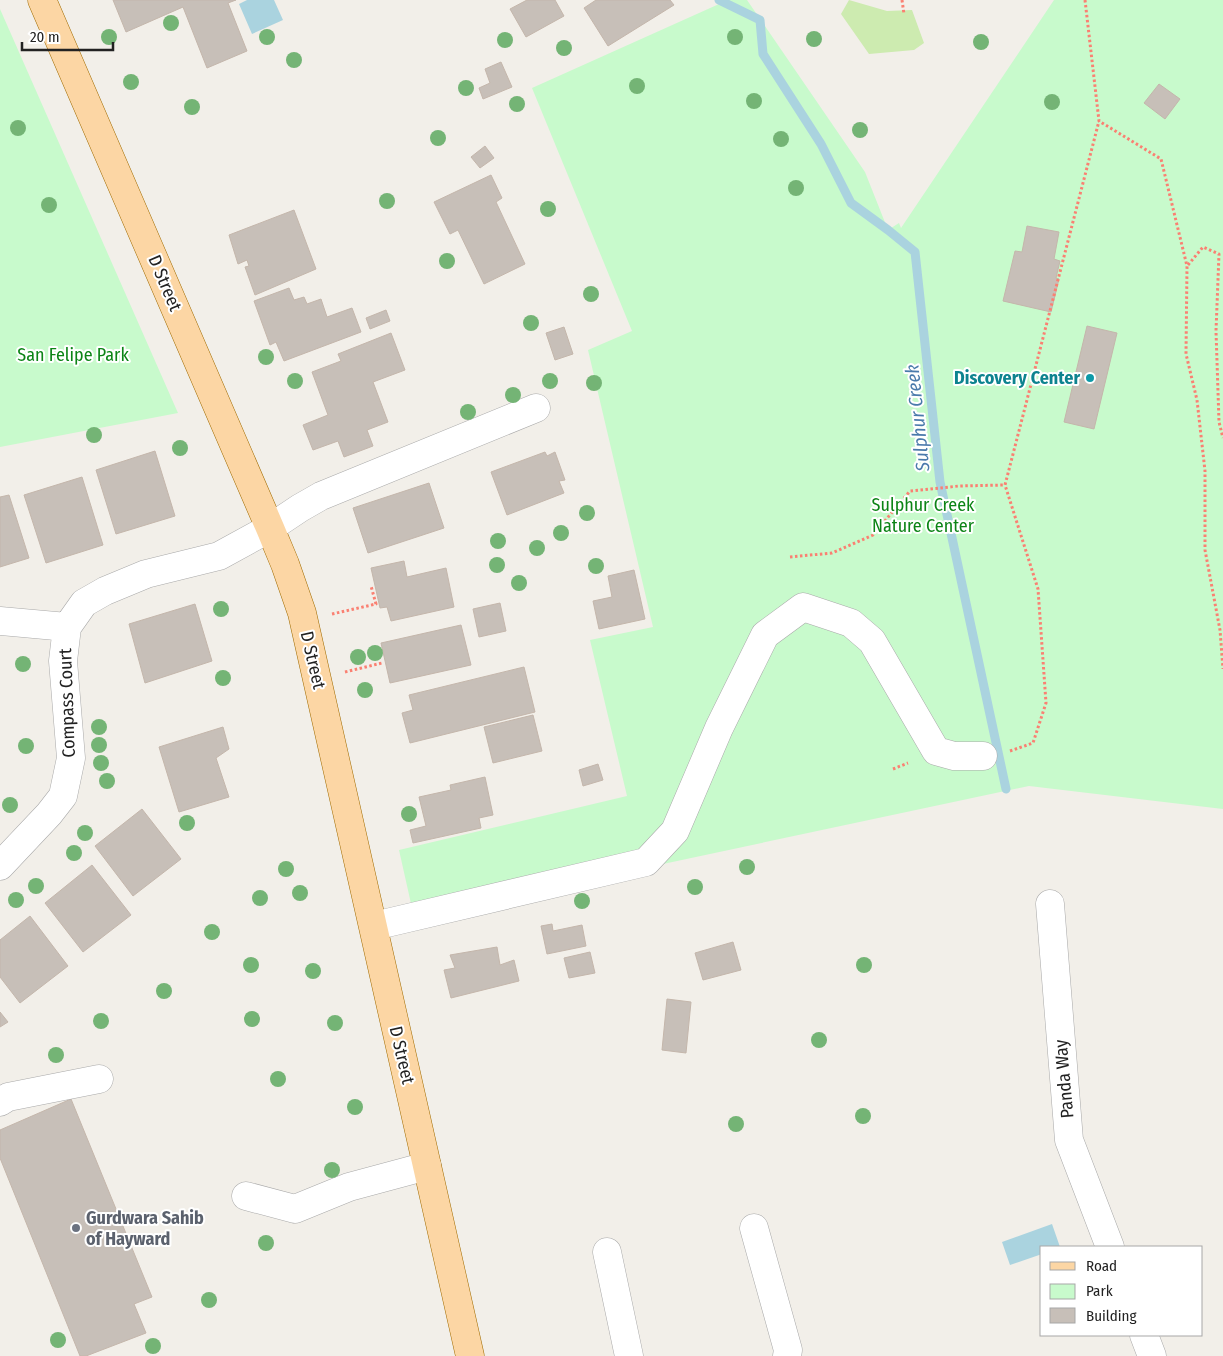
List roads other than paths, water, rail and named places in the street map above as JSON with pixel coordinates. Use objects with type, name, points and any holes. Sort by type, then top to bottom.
[{"type":"main road","name":"D Street","points":[[42,0],[270,528],[302,613],[470,1356]]},
{"type":"street","name":"Compass Court","points":[[0,866],[49,814],[63,796],[71,758],[63,661],[67,628],[84,603],[105,591],[146,574],[219,556],[322,496],[536,408]]},
{"type":"street","points":[[374,926],[646,862],[674,831],[719,728],[765,635],[803,607],[851,623],[872,642],[936,751],[954,756],[983,756]]},
{"type":"street","points":[[0,621],[67,628]]},
{"type":"street","name":"Panda Way","points":[[1050,904],[1070,1140],[1110,1246]]},
{"type":"street","points":[[0,1102],[8,1097],[99,1079]]},
{"type":"street","points":[[246,1196],[295,1209],[349,1187],[427,1166]]},
{"type":"street","points":[[754,1228],[788,1350],[787,1356]]},
{"type":"street","points":[[607,1252],[629,1356]]},
{"type":"street","points":[[1144,1336],[1152,1356]]},
{"type":"water","points":[[247,0],[274,0],[283,20],[252,34],[239,4]]},
{"type":"water","points":[[1052,1224],[1060,1246],[1040,1246],[1040,1255],[1010,1265],[1002,1242]]},
{"type":"waterway","name":"Sulphur Creek","points":[[719,0],[760,20],[763,54],[821,144],[851,203],[915,252],[940,482],[1006,789]]},
{"type":"place","name":"Discovery Center","points":[[1090,378]]},
{"type":"place","name":"Gurdwara Sahib of Hayward","points":[[76,1228]]},
{"type":"park label","name":"San Felipe Park","points":[[73,355]]},
{"type":"park label","name":"Sulphur Creek Nature Center","points":[[923,515]]}]
